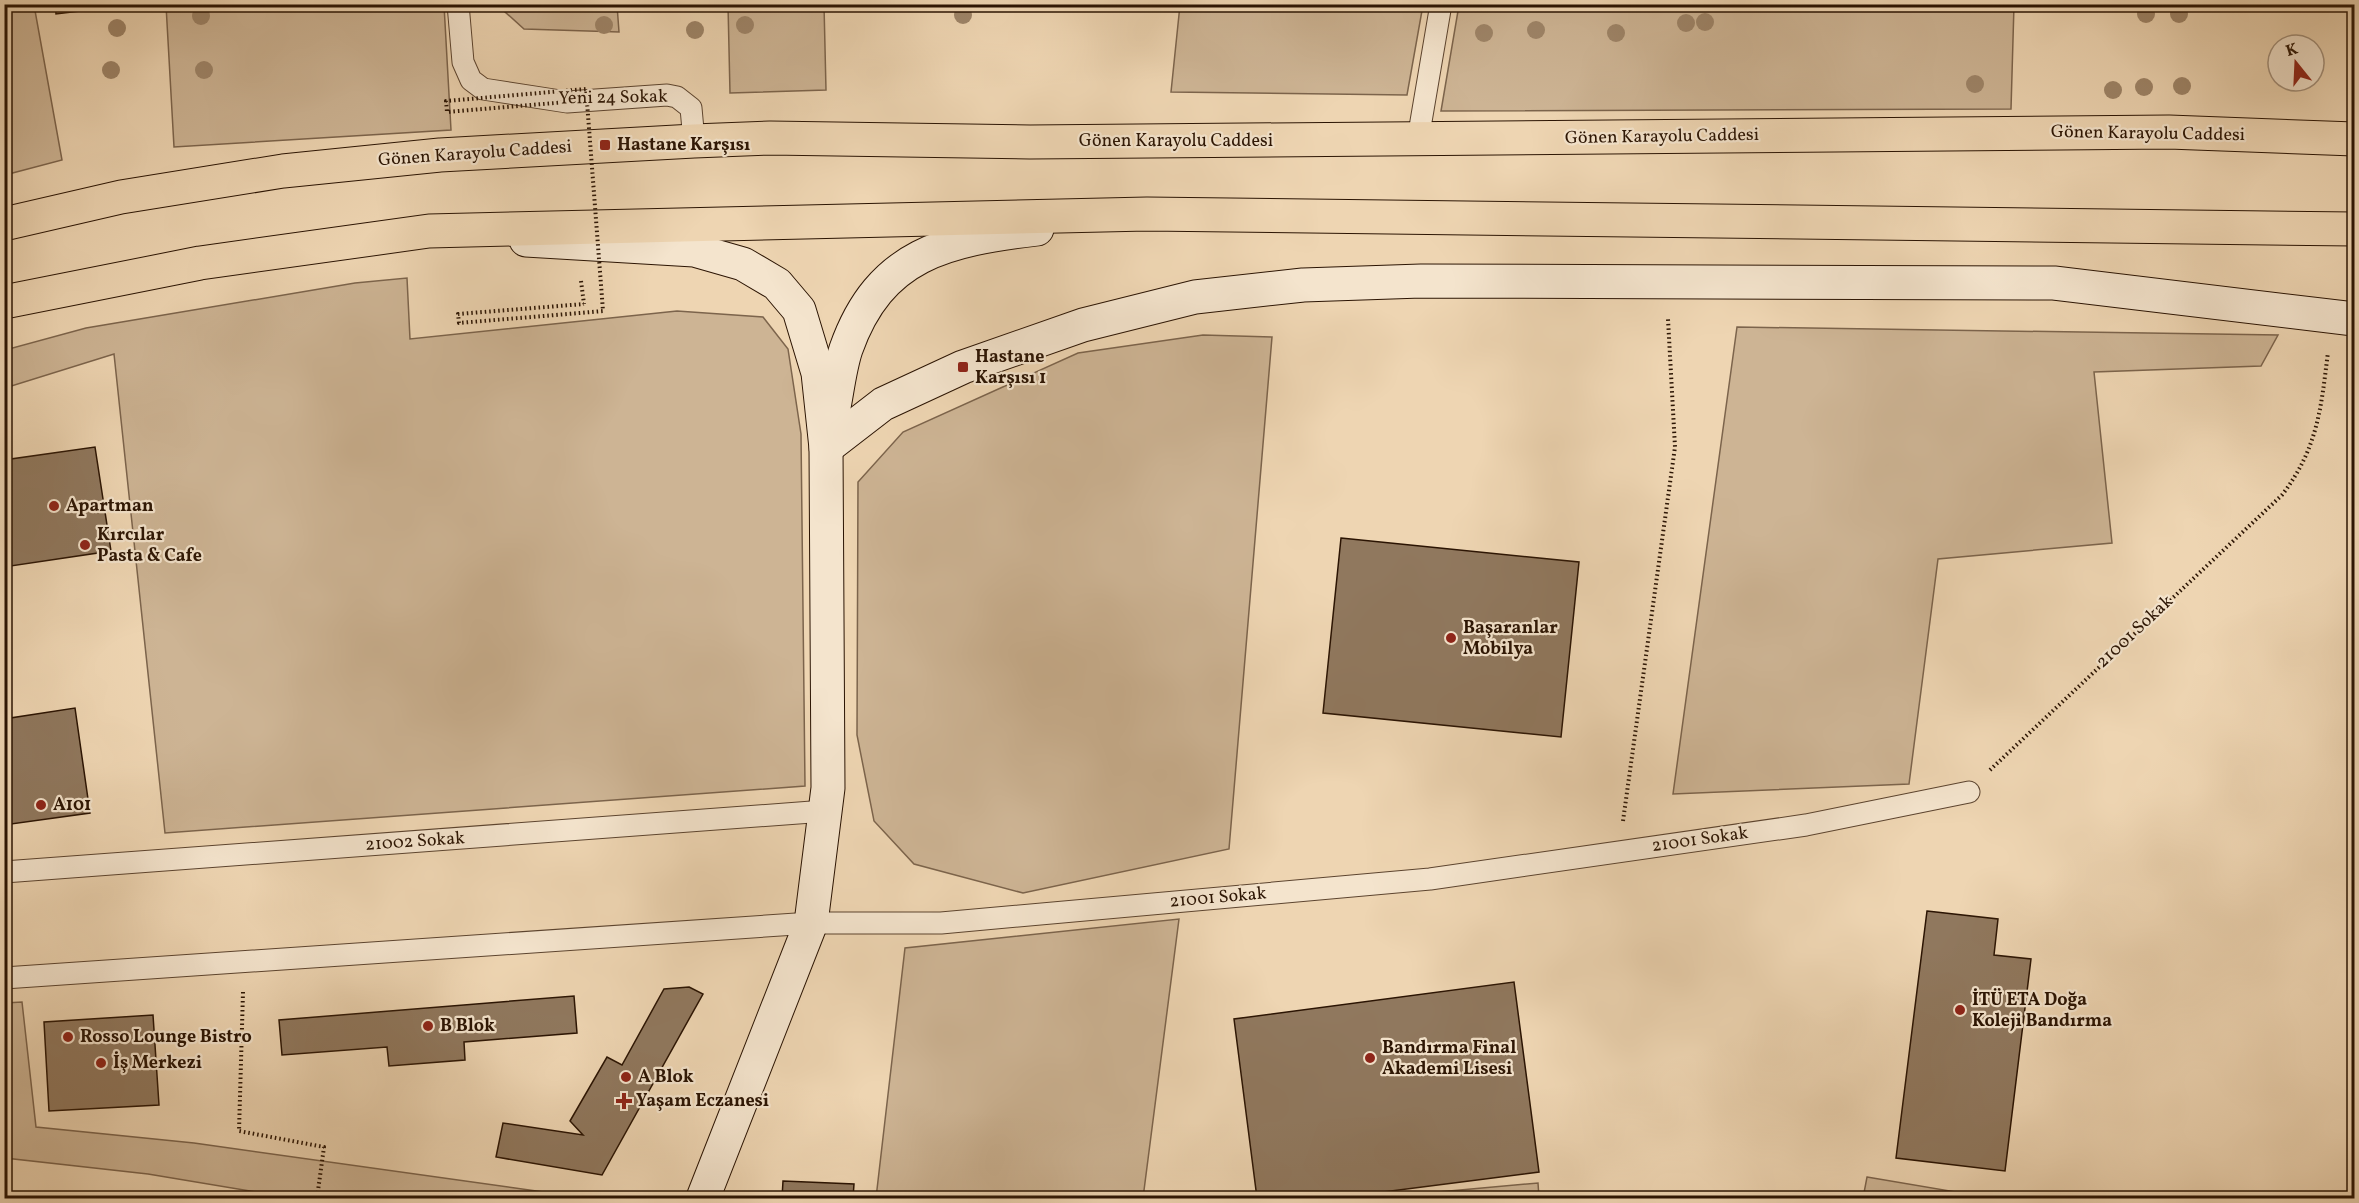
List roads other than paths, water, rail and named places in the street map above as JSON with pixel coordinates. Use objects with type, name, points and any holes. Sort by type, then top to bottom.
[{"type":"highway","points":[[2169,132],[2343,122],[2355,117]]},
{"type":"highway","name":"Gönen Karayolu Caddesi","points":[[4,224],[121,197],[283,171],[440,155],[770,138],[1030,142],[2169,132],[2355,139]]},
{"type":"highway","points":[[4,302],[200,263],[429,231],[1148,214],[2355,229]]},
{"type":"street","points":[[826,448],[846,351],[862,312],[886,279],[924,255],[957,242],[992,234],[1148,214]]},
{"type":"street","points":[[429,231],[575,245],[694,250],[743,264],[777,284],[799,310],[818,373],[826,448],[828,788],[811,923],[704,1198]]},
{"type":"street","points":[[826,448],[883,404],[963,367],[1083,325],[1195,297],[1303,285],[1421,281],[2054,283],[2343,318]]},
{"type":"lane","name":"Yeni 24 Sokak","points":[[458,4],[463,62],[471,80],[483,89],[567,102],[658,95],[677,97],[691,108],[694,141]]},
{"type":"lane","points":[[1418,139],[1441,4]]},
{"type":"lane","name":"21001 Sokak","points":[[811,923],[941,923],[1430,879],[1806,825],[1969,792]]},
{"type":"lane","name":"21002 Sokak","points":[[4,872],[825,811]]},
{"type":"lane","points":[[4,978],[811,923]]},
{"type":"place","name":"Hastane Karşısı","points":[[605,145]]},
{"type":"place","name":"Hastane Karşısı 1","points":[[963,367]]},
{"type":"place","name":"Apartman","points":[[54,506]]},
{"type":"place","name":"Kırcılar Pasta & Cafe","points":[[85,545]]},
{"type":"place","name":"Başaranlar Mobilya","points":[[1451,638]]},
{"type":"place","name":"A101","points":[[41,805]]},
{"type":"place","name":"İTÜ ETA Doğa Koleji Bandırma","points":[[1960,1010]]},
{"type":"place","name":"B Blok","points":[[428,1026]]},
{"type":"place","name":"Rosso Lounge Bistro","points":[[68,1037]]},
{"type":"place","name":"Bandırma Final Akademi Lisesi","points":[[1370,1058]]},
{"type":"place","name":"İş Merkezi","points":[[101,1063]]},
{"type":"place","name":"A Blok","points":[[626,1077]]},
{"type":"place","name":"Yaşam Eczanesi","points":[[624,1101]]}]
